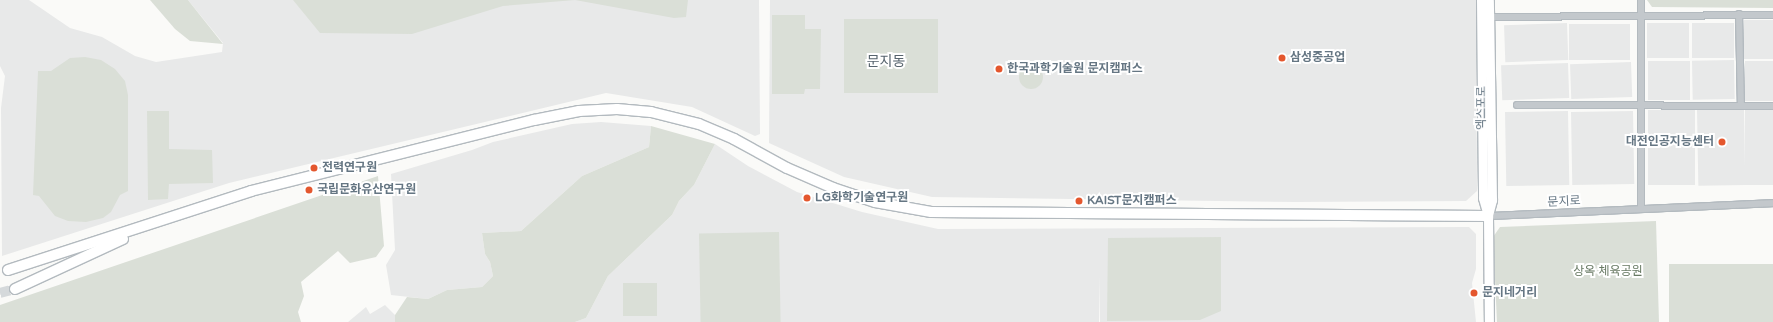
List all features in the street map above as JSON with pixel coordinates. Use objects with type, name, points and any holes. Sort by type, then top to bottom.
[{"type":"main road","name":"엑스포로","points":[[1482,0],[1483,198],[1488,216]]},
{"type":"main road","name":"엑스포로","points":[[1489,0],[1492,200],[1488,216],[1489,322]]},
{"type":"main road","points":[[8,270],[251,191],[534,120],[579,111],[617,109],[651,112],[699,124],[734,138],[786,168],[833,188],[875,202],[930,212],[1488,216]]},
{"type":"main road","points":[[15,289],[163,220]]},
{"type":"street","points":[[1641,0],[1641,209]]},
{"type":"street","points":[[1490,17],[1739,14],[1773,15]]},
{"type":"street","points":[[1739,14],[1740,106]]},
{"type":"street","points":[[1517,105],[1773,106]]},
{"type":"street","name":"문지로","points":[[1488,216],[1773,203]]},
{"type":"shaded area","points":[[0,0],[29,0],[70,28],[102,37],[135,56],[156,62],[222,52],[223,43],[188,0],[759,0],[760,134],[755,136],[692,107],[606,93],[229,183],[2,256],[1,108],[5,76],[0,66]]},
{"type":"shaded area","name":"한국과학기술원 문지캠퍼스","points":[[770,0],[1476,0],[1477,191],[1466,201],[1296,202],[932,197],[844,177],[769,143]]},
{"type":"shaded area","points":[[1744,20],[1773,20],[1773,59],[1744,59]]},
{"type":"shaded area","points":[[1567,23],[1568,60],[1505,62],[1504,25]]},
{"type":"shaded area","points":[[1647,23],[1689,23],[1689,58],[1647,58]]},
{"type":"shaded area","points":[[1692,23],[1734,23],[1734,58],[1692,58]]},
{"type":"shaded area","points":[[1569,24],[1630,24],[1630,60],[1569,60]]},
{"type":"shaded area","points":[[1734,60],[1735,99],[1693,100],[1692,61]]},
{"type":"shaded area","points":[[1648,61],[1690,61],[1690,100],[1648,100]]},
{"type":"shaded area","points":[[1745,61],[1773,61],[1773,101],[1745,101]]},
{"type":"shaded area","points":[[1631,62],[1632,97],[1571,99],[1570,64]]},
{"type":"shaded area","points":[[1568,63],[1569,98],[1502,100],[1501,65]]},
{"type":"shaded area","name":"대전인공지능센터","points":[[1744,109],[1745,185],[1698,186],[1697,110]]},
{"type":"shaded area","name":"대전인공지능센터","points":[[1744,109],[1745,185],[1698,186],[1697,110]]},
{"type":"shaded area","points":[[1648,110],[1695,110],[1695,185],[1648,185]]},
{"type":"shaded area","points":[[1568,111],[1569,185],[1506,186],[1505,112]]},
{"type":"shaded area","points":[[1633,111],[1634,184],[1572,185],[1571,112]]},
{"type":"shaded area","points":[[601,122],[651,126],[649,147],[582,176],[521,231],[482,233],[485,254],[490,262],[493,276],[482,287],[447,290],[428,299],[391,295],[386,265],[395,250],[391,174],[472,150],[493,142],[572,124]]},
{"type":"shaded area","points":[[715,144],[748,166],[797,192],[862,212],[938,229],[1469,227],[1476,234],[1476,269],[1472,283],[1476,322],[1100,322],[1100,276],[1099,322],[575,322],[586,318],[608,276],[672,215],[679,201],[694,185]]},
{"type":"shaded area","points":[[385,305],[395,315],[395,322],[348,322],[366,307],[370,314]]},
{"type":"green space","points":[[150,0],[188,0],[223,44],[190,41],[175,29]]},
{"type":"green space","points":[[293,0],[575,0],[503,6],[412,34],[320,33]]},
{"type":"green space","points":[[575,0],[688,0],[686,17],[674,18]]},
{"type":"green space","points":[[1647,0],[1773,0],[1773,8],[1652,7]]},
{"type":"green space","points":[[772,15],[805,15],[805,29],[821,29],[820,89],[805,89],[804,94],[772,94]]},
{"type":"green space","points":[[844,19],[938,19],[938,93],[844,93]]},
{"type":"green space","points":[[85,57],[101,60],[115,69],[125,81],[128,95],[128,191],[120,195],[111,212],[103,218],[86,222],[68,221],[55,216],[39,196],[33,195],[38,71],[51,71],[70,58]]},
{"type":"green space","points":[[1031,65],[1040,68],[1043,77],[1040,86],[1031,89],[1022,86],[1019,77],[1022,68]]},
{"type":"green space","points":[[147,111],[169,111],[169,149],[212,150],[213,183],[169,184],[168,199],[148,200]]},
{"type":"green space","points":[[651,126],[715,144],[694,185],[679,201],[672,215],[608,276],[586,318],[575,322],[395,322],[395,315],[407,297],[428,299],[447,290],[482,287],[493,276],[490,262],[485,254],[482,233],[521,231],[582,176],[649,147]]},
{"type":"green space","points":[[378,176],[384,246],[376,257],[350,263],[338,251],[301,282],[304,296],[298,312],[301,322],[0,322],[0,305]]},
{"type":"green space","name":"상옥 체육공원","points":[[1656,221],[1659,322],[1497,322],[1493,237],[1500,227]]},
{"type":"green space","points":[[779,232],[781,322],[701,322],[699,233]]},
{"type":"green space","points":[[1221,237],[1221,311],[1200,320],[1107,321],[1108,238]]},
{"type":"green space","points":[[1669,264],[1773,264],[1773,322],[1669,322]]},
{"type":"green space","points":[[623,283],[657,283],[657,316],[623,316]]},
{"type":"tunnel","points":[[0,293],[15,289]]},
{"type":"place","name":"삼성중공업","points":[[1282,58]]},
{"type":"place","name":"한국과학기술원 문지캠퍼스","points":[[999,69]]},
{"type":"place","name":"대전인공지능센터","points":[[1722,142]]},
{"type":"place","name":"전력연구원","points":[[314,168]]},
{"type":"place","name":"국립문화유산연구원","points":[[309,190]]},
{"type":"place","name":"LG화학기술연구원","points":[[807,198]]},
{"type":"place","name":"KAIST문지캠퍼스","points":[[1079,201]]},
{"type":"place","name":"문지네거리","points":[[1474,293]]},
{"type":"district","name":"문지동","points":[[886,62]]}]
